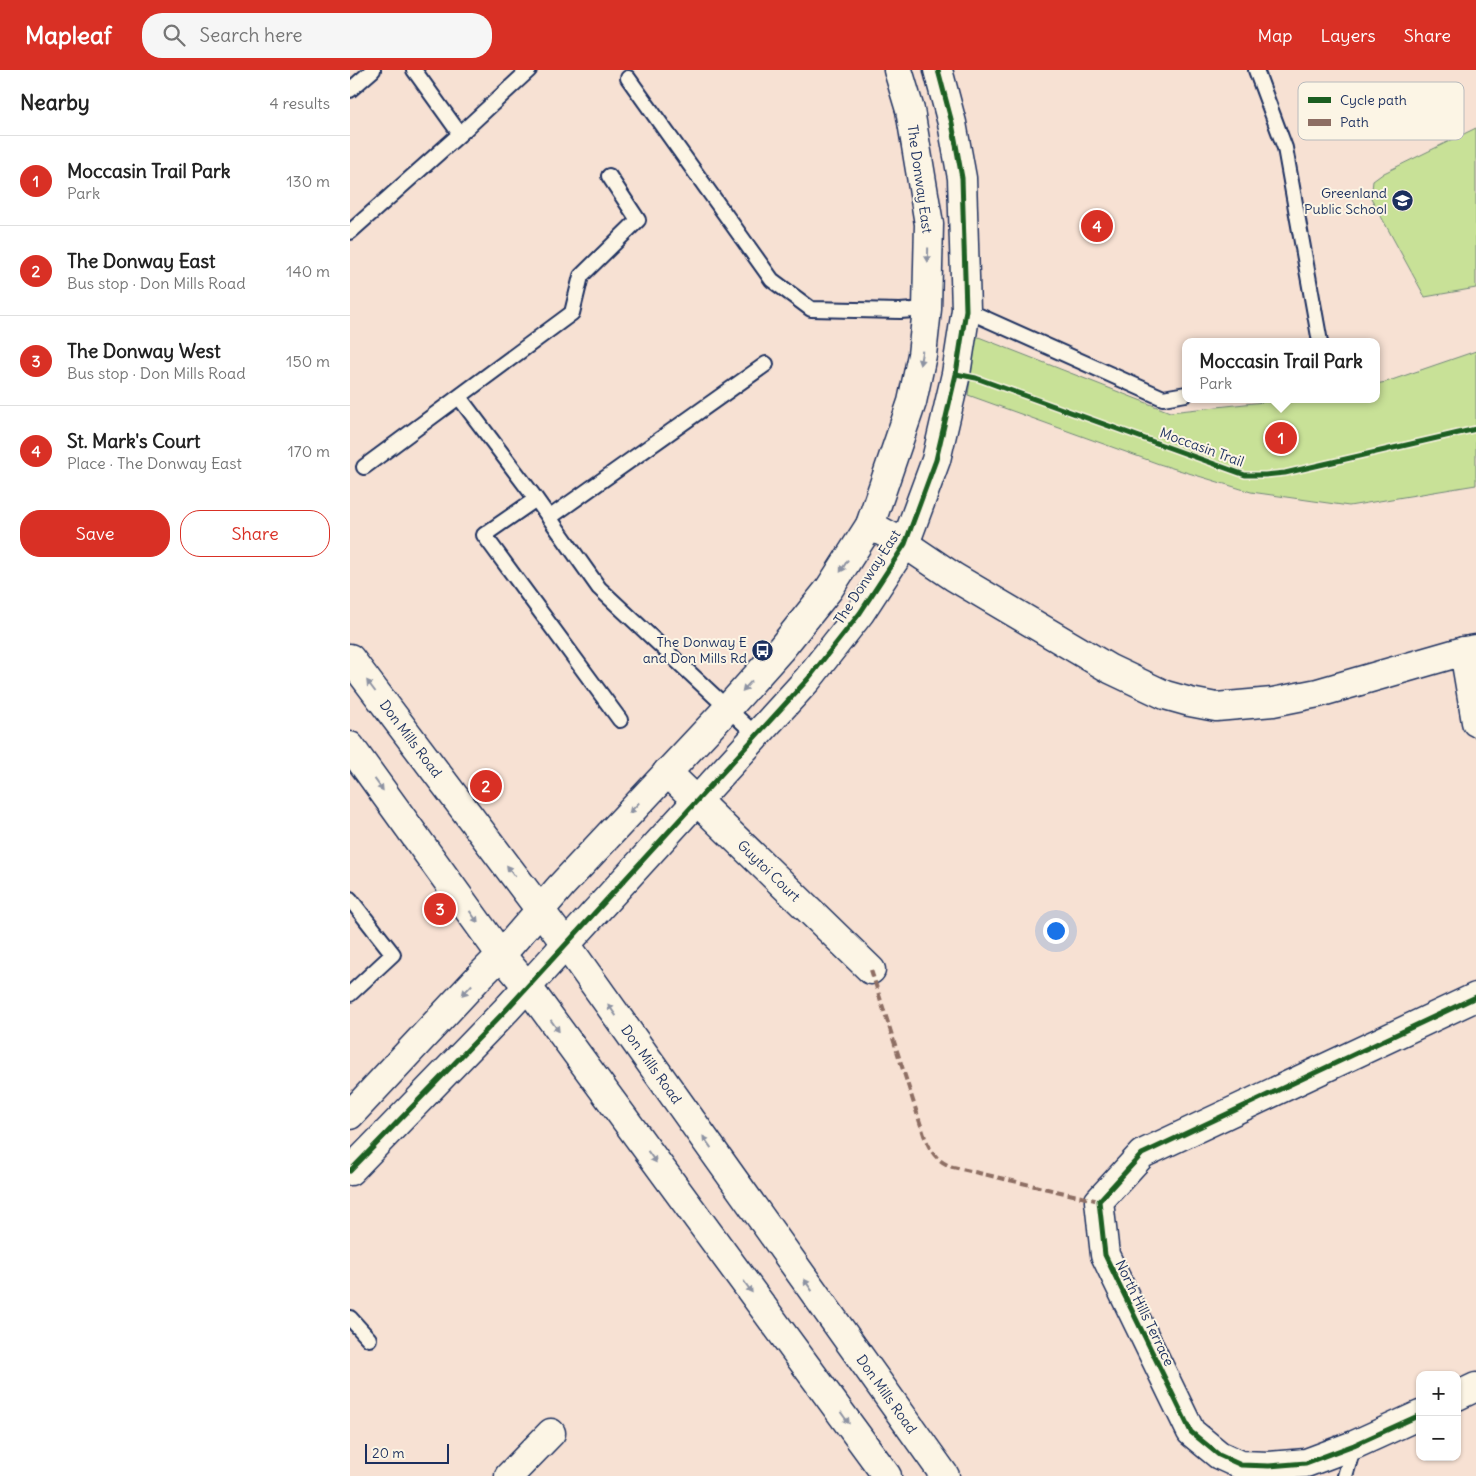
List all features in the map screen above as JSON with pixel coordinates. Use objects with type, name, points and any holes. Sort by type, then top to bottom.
[{"type":"street","name":"The Donway East","points":[[350,1116],[501,955],[540,910],[780,650],[829,589],[870,525],[912,402],[922,355],[926,310],[929,224],[910,110],[898,70]]},
{"type":"street","name":"The Donway East","points":[[350,1171],[526,986],[808,679],[860,613],[905,544],[936,460],[956,374],[966,310],[962,178],[952,123],[938,70]]},
{"type":"street","points":[[926,310],[966,310]]},
{"type":"street","points":[[870,525],[905,544],[954,577],[1110,669],[1165,695],[1216,707],[1273,702],[1318,694],[1470,650],[1476,722]]},
{"type":"street","name":"Don Mills Road","points":[[350,658],[565,943],[945,1476]]},
{"type":"street","points":[[350,746],[501,955],[526,986],[887,1476]]},
{"type":"street","name":"Guytoi Court","points":[[667,772],[871,970]]},
{"type":"street","name":"North Hills Terrace","points":[[1416,1416],[1354,1445],[1306,1463],[1267,1471],[1241,1464],[1219,1455],[1191,1432],[1105,1255],[1099,1201],[1142,1154],[1476,997]]},
{"type":"street","points":[[1461,1394],[1476,1387]]},
{"type":"street","points":[[509,1476],[551,1433]]},
{"type":"lane","points":[[350,90],[373,70]]},
{"type":"lane","points":[[414,70],[460,134]]},
{"type":"lane","points":[[350,232],[529,70]]},
{"type":"lane","points":[[1256,70],[1285,148],[1319,338]]},
{"type":"lane","points":[[628,78],[772,280],[811,309],[926,310]]},
{"type":"lane","points":[[364,467],[572,313],[581,276],[638,220],[609,176]]},
{"type":"lane","points":[[966,310],[1164,398],[1182,395]]},
{"type":"lane","points":[[549,518],[766,364]]},
{"type":"lane","points":[[459,397],[536,499],[599,588],[756,735]]},
{"type":"lane","points":[[536,499],[484,534],[620,720]]},
{"type":"lane","points":[[350,899],[393,954],[350,994]]},
{"type":"lane","points":[[350,1318],[369,1339]]},
{"type":"lane","points":[[1345,1476],[1354,1445]]},
{"type":"green space","points":[[1476,128],[1476,288],[1425,297],[1371,198],[1373,181],[1384,173],[1451,140],[1464,140],[1464,134]]},
{"type":"green space","points":[[976,336],[1170,412],[1254,403],[1380,403],[1380,383],[1476,351],[1476,485],[1349,506],[1251,492],[1159,464],[968,395]]},
{"type":"marked path","points":[[871,970],[924,1135],[938,1159],[953,1167],[1099,1201]]},
{"type":"cycle path","points":[[350,1171],[506,1010],[808,679],[860,613],[905,544],[936,460],[956,374],[966,310],[962,178],[952,123],[938,70]]},
{"type":"cycle path","name":"Moccasin Trail","points":[[956,374],[976,378],[1245,475],[1285,473],[1476,429]]},
{"type":"cycle path","points":[[1418,1416],[1354,1445],[1306,1463],[1269,1466],[1241,1465],[1219,1455],[1191,1432],[1105,1255],[1099,1201],[1142,1154],[1476,997]]},
{"type":"place","name":"Greenland Public School","points":[[1403,201]]},
{"type":"place","name":"St. Mark's Court","points":[[1097,226]]},
{"type":"place","name":"Moccasin Trail Park","points":[[1281,438]]},
{"type":"place","name":"The Donway E and Don Mills Rd","points":[[763,650]]},
{"type":"place","name":"The Donway East","points":[[486,786]]},
{"type":"place","name":"The Donway West","points":[[440,909]]}]
